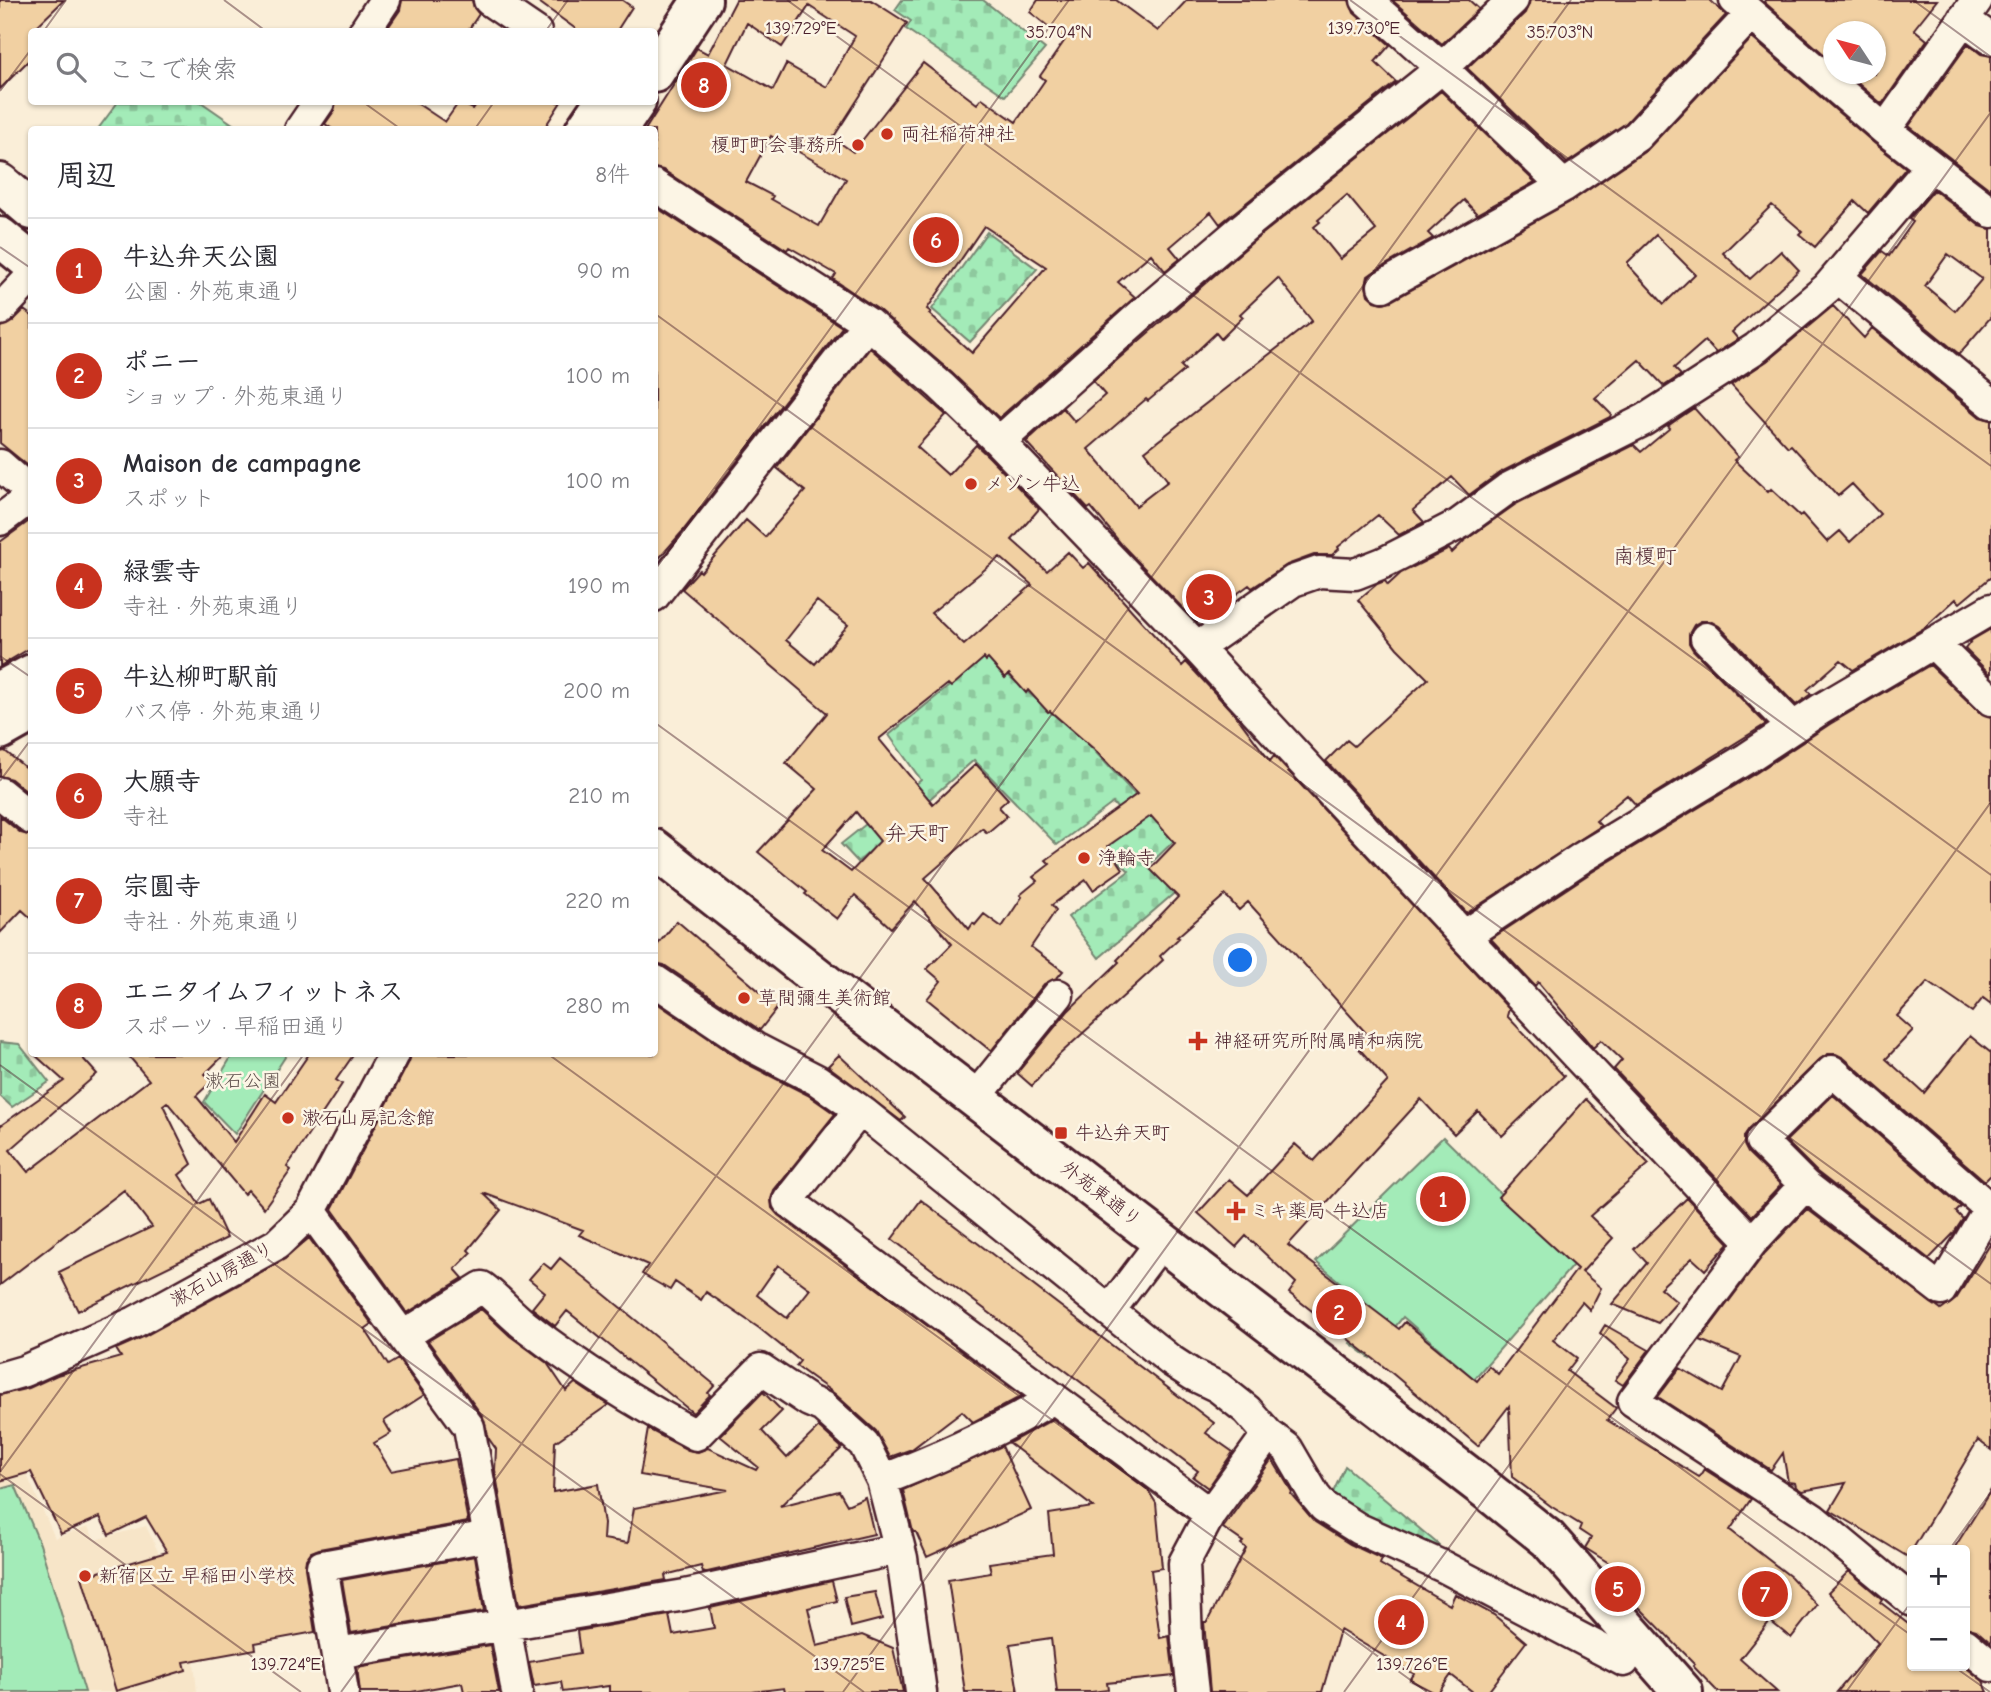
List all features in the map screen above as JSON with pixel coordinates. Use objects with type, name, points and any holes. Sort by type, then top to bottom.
[{"type":"main road","points":[[653,28],[671,0]]},
{"type":"main road","points":[[658,67],[702,0]]},
{"type":"main road","points":[[588,126],[602,105]]},
{"type":"main road","points":[[620,126],[634,105]]},
{"type":"main road","points":[[0,183],[28,207]]},
{"type":"main road","points":[[0,237],[28,260]]},
{"type":"main road","points":[[0,691],[28,676]]},
{"type":"main road","points":[[0,730],[28,714]]},
{"type":"main road","name":"外苑東通り","points":[[658,852],[1548,1539],[1683,1692]]},
{"type":"main road","name":"外苑東通り","points":[[1548,1539],[1624,1661],[1649,1692]]},
{"type":"street","points":[[367,28],[385,0]]},
{"type":"street","points":[[489,0],[530,28]]},
{"type":"street","points":[[1366,0],[1442,68],[1564,187]]},
{"type":"street","points":[[999,442],[1244,227],[1442,68],[1513,0]]},
{"type":"street","points":[[1384,286],[1564,187],[1637,136],[1742,5],[1885,130],[1991,212]]},
{"type":"street","points":[[1885,130],[1970,9],[1991,40]]},
{"type":"street","points":[[303,126],[316,105]]},
{"type":"street","points":[[1197,648],[1293,581],[1319,572],[1355,574],[1383,563],[1459,524],[1507,489],[1644,420],[1756,348],[1827,288],[1931,166]]},
{"type":"street","points":[[658,188],[869,323],[941,386],[999,442],[1197,648],[1752,1242]]},
{"type":"street","points":[[1837,277],[1991,403]]},
{"type":"street","points":[[0,310],[28,280]]},
{"type":"street","points":[[658,591],[869,323]]},
{"type":"street","points":[[0,465],[28,491]]},
{"type":"street","points":[[0,520],[28,498]]},
{"type":"street","points":[[1464,936],[1583,857],[1991,609]]},
{"type":"street","points":[[1706,638],[1793,727]]},
{"type":"street","points":[[1934,644],[1991,700]]},
{"type":"street","points":[[0,793],[28,816]]},
{"type":"street","points":[[658,983],[755,1048],[817,1080],[860,1110],[1170,1360],[1230,1395],[1268,1434],[1287,1448],[1324,1507],[1347,1522],[1444,1567],[1624,1661]]},
{"type":"street","points":[[975,1098],[1058,995]]},
{"type":"street","name":"漱石山房通り","points":[[0,1378],[24,1371],[82,1346],[277,1244],[311,1211],[392,1057]]},
{"type":"street","points":[[1832,1071],[1988,1217],[1941,1290],[1804,1185],[1761,1141],[1832,1071]]},
{"type":"street","points":[[860,1110],[788,1201],[1210,1514]]},
{"type":"street","points":[[1804,1185],[1752,1242],[1629,1404],[1813,1519],[1907,1597]]},
{"type":"street","points":[[311,1211],[469,1427],[517,1692]]},
{"type":"street","points":[[1110,1310],[1162,1241]]},
{"type":"street","points":[[403,1336],[482,1287],[525,1326],[607,1384],[696,1435],[761,1369],[809,1401],[823,1407],[864,1444],[882,1480],[899,1549],[921,1692]]},
{"type":"street","points":[[882,1480],[1010,1425],[1054,1398]]},
{"type":"street","points":[[1193,1692],[1187,1640],[1184,1563],[1210,1514],[1268,1434]]},
{"type":"street","points":[[343,1692],[322,1566],[489,1536]]},
{"type":"street","points":[[337,1653],[685,1595],[899,1549]]},
{"type":"street","points":[[1970,1648],[1991,1666]]},
{"type":"shaded area","name":"新宿区立 早稲田小学校","points":[[0,1414],[55,1538],[88,1527],[95,1540],[146,1526],[186,1611],[189,1612],[197,1692],[0,1692]]},
{"type":"green space","points":[[902,0],[983,0],[1045,49],[1005,96],[906,29],[911,21],[895,10]]},
{"type":"green space","points":[[116,105],[205,105],[236,126],[100,126]]},
{"type":"green space","points":[[987,232],[1037,269],[970,342],[932,309]]},
{"type":"green space","points":[[986,656],[1089,745],[1176,839],[1149,865],[1179,889],[1099,958],[1068,917],[1129,871],[1107,849],[1130,823],[1113,803],[1057,845],[974,760],[858,862],[841,844],[921,780],[889,735]]},
{"type":"green space","points":[[0,1042],[19,1044],[49,1082],[12,1107],[0,1096]]},
{"type":"green space","name":"漱石公園","points":[[231,1057],[285,1057],[235,1134],[204,1102]]},
{"type":"green space","points":[[1443,1137],[1573,1265],[1474,1379],[1403,1317],[1370,1358],[1350,1343],[1374,1311],[1316,1262]]},
{"type":"green space","points":[[1345,1466],[1439,1545],[1432,1557],[1330,1499]]},
{"type":"green space","points":[[15,1485],[40,1544],[85,1692],[0,1692],[0,1489]]},
{"type":"building","points":[[0,0],[64,0],[35,28],[28,28],[28,61],[0,89]]},
{"type":"building","points":[[402,0],[472,0],[479,14],[470,28],[388,28],[400,10]]},
{"type":"building","points":[[536,0],[622,0],[632,7],[619,28],[574,28]]},
{"type":"building","points":[[736,0],[871,0],[907,23],[833,138],[853,152],[923,63],[977,104],[982,98],[1016,122],[1045,80],[1040,76],[1065,40],[1030,12],[1038,0],[1116,0],[1158,31],[1187,0],[1349,0],[1354,13],[1390,45],[1375,62],[1396,82],[1220,224],[1211,212],[1170,247],[1180,259],[1165,271],[1151,254],[1118,282],[1135,297],[999,418],[879,310],[833,279],[836,274],[789,247],[787,250],[658,169],[658,126],[648,126],[697,48],[708,54]],"holes":[[[809,6],[855,36],[827,87],[786,64],[773,90],[727,64],[747,23],[782,47]],[[771,136],[846,179],[819,226],[746,182]],[[984,226],[1046,267],[972,353],[929,314],[931,312],[927,309]]]},
{"type":"building","points":[[1392,0],[1469,0],[1479,9],[1442,44]]},
{"type":"building","points":[[1530,0],[1710,0],[1726,15],[1626,123],[1567,163],[1467,68],[1525,13]]},
{"type":"building","points":[[1937,0],[1914,29],[1927,40],[1882,104],[1859,84],[1886,84],[1886,21],[1823,21],[1823,53],[1764,2]]},
{"type":"building","points":[[1752,38],[1906,168],[1868,213],[1855,201],[1815,247],[1799,234],[1802,231],[1772,205],[1723,253],[1750,279],[1781,251],[1799,270],[1732,332],[1738,339],[1716,353],[1705,341],[1674,368],[1681,375],[1664,386],[1639,360],[1595,398],[1611,414],[1610,417],[1499,473],[1469,495],[1452,477],[1413,510],[1424,522],[1399,535],[1378,515],[1332,555],[1314,555],[1287,565],[1252,588],[1249,585],[1197,623],[1122,545],[1091,507],[1088,509],[1026,442],[1063,408],[1075,422],[1105,395],[1093,381],[1255,240],[1441,91],[1535,182],[1477,214],[1464,200],[1428,233],[1433,238],[1368,276],[1368,295],[1375,301],[1391,301],[1572,201],[1647,150]],"holes":[[[1347,195],[1376,230],[1340,259],[1314,227],[1320,222],[1318,220]],[[1656,235],[1695,274],[1664,304],[1628,262]],[[1278,278],[1312,321],[1145,451],[1168,481],[1136,506],[1088,449],[1146,399],[1148,401],[1185,370],[1181,366],[1216,333],[1221,339],[1243,317],[1240,314]]]},
{"type":"building","points":[[1968,44],[1981,54],[1991,56],[1991,190],[1909,126]]},
{"type":"building","points":[[335,105],[420,105],[445,122],[457,105],[473,109],[476,105],[559,105],[546,126],[328,126],[325,124]]},
{"type":"building","points":[[1934,190],[1980,226],[1991,229],[1991,317],[1959,354],[1862,274],[1882,251],[1889,256],[1913,222],[1909,219]],"holes":[[[1948,254],[1982,279],[1955,311],[1925,286]]]},
{"type":"building","points":[[658,209],[842,327],[658,559]]},
{"type":"building","points":[[1833,306],[1864,338],[1872,328],[1980,417],[1991,420],[1991,577],[1960,603],[1956,599],[1924,628],[1853,670],[1841,660],[1807,690],[1811,694],[1796,705],[1719,626],[1710,621],[1701,621],[1694,625],[1689,634],[1689,643],[1693,650],[1766,724],[1636,805],[1627,795],[1596,821],[1601,826],[1467,913],[1326,761],[1347,740],[1354,746],[1428,679],[1397,648],[1358,600],[1377,584],[1385,581],[1388,585],[1401,573],[1449,549],[1452,553],[1464,541],[1516,504],[1634,445],[1641,452],[1670,428],[1668,426],[1694,408],[1738,457],[1734,460],[1768,492],[1771,489],[1800,516],[1802,514],[1827,542],[1840,531],[1850,542],[1880,514],[1852,484],[1838,496],[1731,385],[1767,361]]},
{"type":"building","points":[[24,310],[28,313],[28,466],[0,443],[0,327],[12,322]]},
{"type":"building","points":[[870,348],[946,415],[917,447],[948,475],[976,445],[989,457],[1039,509],[1012,540],[1047,571],[1068,552],[1083,568],[1089,563],[1182,666],[1186,662],[1237,717],[1270,761],[1274,756],[1509,1009],[1507,1016],[1564,1076],[1502,1136],[1478,1111],[1454,1134],[1421,1099],[1288,1245],[1399,1329],[1405,1322],[1477,1381],[1489,1366],[1498,1374],[1577,1269],[1498,1197],[1586,1099],[1649,1164],[1590,1216],[1613,1238],[1582,1272],[1601,1288],[1590,1310],[1582,1302],[1553,1340],[1577,1358],[1567,1371],[1616,1408],[1607,1420],[1699,1477],[1704,1469],[1751,1499],[1730,1530],[1791,1577],[1817,1605],[1791,1638],[1770,1621],[1740,1659],[1777,1692],[1718,1692],[1693,1666],[1695,1664],[1631,1599],[1644,1585],[1585,1548],[1591,1538],[1579,1530],[1581,1525],[1512,1477],[1509,1406],[1478,1446],[1393,1374],[1289,1293],[1296,1283],[1246,1236],[1236,1247],[1198,1213],[1229,1179],[1248,1195],[1295,1144],[1314,1161],[1388,1081],[1354,1043],[1366,1033],[1248,902],[1239,910],[1225,895],[1177,937],[1179,938],[1160,956],[1163,960],[1058,1056],[1032,1086],[1017,1073],[1068,1011],[1119,962],[1117,960],[1178,897],[1150,869],[1175,843],[1151,816],[1108,846],[1123,869],[1093,890],[1086,880],[1052,905],[1056,910],[1031,947],[1063,971],[1057,978],[1044,984],[991,1051],[927,999],[941,981],[927,969],[952,944],[915,901],[891,928],[855,895],[837,919],[758,852],[817,789],[786,763],[827,713],[682,589],[699,570],[701,572],[746,520],[765,537],[805,491],[777,468]],"holes":[[[1000,557],[1032,585],[964,645],[931,613]],[[817,601],[848,625],[815,664],[786,640]],[[984,658],[986,661],[988,659],[1005,678],[1009,674],[1026,693],[1028,690],[1048,712],[1095,750],[1137,794],[1046,860],[1050,864],[1033,877],[1037,881],[1020,895],[1022,897],[1002,927],[984,914],[969,929],[925,878],[982,828],[987,833],[1007,816],[999,807],[1008,799],[976,764],[933,804],[879,739],[948,684],[951,687]],[[856,812],[880,841],[851,872],[822,850]]]},
{"type":"building","points":[[28,522],[28,649],[0,666],[0,542]]},
{"type":"building","points":[[1991,629],[1991,675],[1965,649],[1972,640]]},
{"type":"building","points":[[1930,665],[1979,712],[1991,717],[1991,1004],[1983,998],[1972,1012],[1928,982],[1897,1016],[1913,1030],[1886,1059],[1924,1093],[1970,1036],[1991,1053],[1991,1175],[1985,1181],[1844,1058],[1828,1054],[1744,1136],[1748,1153],[1781,1185],[1752,1216],[1614,1069],[1622,1060],[1601,1040],[1593,1048],[1538,982],[1535,986],[1491,939],[1592,872]]},
{"type":"building","points":[[5,751],[28,770],[28,793],[11,779],[0,776],[0,752]]},
{"type":"building","points":[[0,816],[21,833],[28,835],[28,915],[22,910],[0,933]]},
{"type":"building","points":[[677,921],[778,1007],[760,1030],[664,965],[658,964],[658,944]]},
{"type":"building","points":[[658,1004],[745,1063],[808,1095],[835,1114],[774,1190],[772,1208],[778,1215],[1022,1396],[973,1422],[962,1411],[912,1449],[890,1457],[876,1431],[835,1394],[796,1366],[800,1361],[759,1328],[706,1292],[701,1300],[675,1282],[670,1290],[642,1274],[648,1265],[579,1235],[583,1230],[483,1193],[501,1210],[468,1250],[471,1253],[455,1269],[463,1278],[407,1313],[332,1209],[410,1057],[658,1057]],"holes":[[[778,1265],[810,1289],[787,1318],[757,1295]]]},
{"type":"building","points":[[839,1055],[905,1117],[901,1121],[828,1066]]},
{"type":"building","points":[[37,1057],[82,1057],[97,1074],[10,1150],[28,1172],[149,1080],[130,1057],[222,1057],[205,1074],[212,1081],[196,1096],[234,1142],[265,1094],[276,1102],[307,1057],[352,1057],[336,1080],[342,1084],[287,1167],[291,1170],[264,1208],[248,1190],[244,1194],[167,1102],[163,1105],[192,1164],[179,1175],[199,1204],[209,1199],[227,1238],[78,1311],[59,1272],[152,1227],[124,1190],[0,1285],[0,1126],[64,1081]]},
{"type":"building","points":[[1833,1095],[1961,1207],[1956,1212],[1963,1219],[1929,1259],[1817,1172],[1786,1141]]},
{"type":"building","points":[[1687,1198],[1729,1243],[1705,1270],[1692,1258],[1660,1288],[1677,1302],[1658,1323],[1612,1304],[1647,1263],[1634,1249]]},
{"type":"building","points":[[921,1200],[1214,1423],[1206,1433],[1233,1452],[1208,1488],[1193,1477],[1198,1471],[892,1239]]},
{"type":"building","points":[[1807,1209],[1941,1310],[1956,1299],[1991,1243],[1991,1450],[1978,1440],[1915,1545],[1907,1545],[1907,1556],[1830,1510],[1846,1483],[1802,1491],[1795,1483],[1788,1482],[1783,1453],[1771,1470],[1658,1397],[1680,1368],[1722,1392],[1741,1357],[1700,1340],[1765,1253]]},
{"type":"building","points":[[309,1238],[372,1324],[365,1329],[388,1365],[398,1359],[424,1395],[384,1421],[391,1433],[374,1443],[391,1471],[456,1459],[468,1522],[311,1552],[306,1559],[305,1568],[315,1632],[255,1643],[256,1649],[184,1662],[186,1670],[116,1691],[82,1577],[167,1552],[146,1517],[109,1535],[100,1517],[61,1534],[31,1472],[0,1481],[0,1395],[121,1357],[116,1349],[285,1259]]},
{"type":"building","points":[[560,1258],[715,1385],[708,1393],[710,1395],[693,1413],[567,1311],[555,1326],[532,1308],[545,1292],[529,1279],[543,1263],[551,1269]]},
{"type":"building","points":[[481,1309],[510,1336],[547,1363],[566,1391],[575,1383],[608,1405],[555,1442],[553,1492],[598,1484],[604,1524],[603,1539],[628,1543],[634,1508],[728,1490],[640,1475],[648,1429],[688,1450],[698,1452],[708,1448],[756,1470],[758,1467],[720,1436],[763,1392],[782,1411],[762,1431],[787,1458],[819,1427],[842,1448],[780,1506],[839,1491],[847,1505],[865,1497],[874,1534],[703,1573],[701,1566],[665,1575],[666,1580],[519,1605],[495,1470],[496,1449],[489,1439],[483,1417],[428,1341]]},
{"type":"building","points":[[1605,1325],[1649,1350],[1623,1385],[1615,1380],[1630,1359],[1600,1333]]},
{"type":"building","points":[[1053,1419],[1148,1490],[1156,1503],[1162,1568],[1151,1570],[1160,1638],[1169,1636],[1174,1676],[1107,1683],[1108,1690],[1057,1692],[1051,1638],[1010,1644],[1018,1692],[965,1692],[948,1580],[991,1573],[989,1563],[1053,1554],[1049,1514],[1093,1507],[1009,1443]]},
{"type":"building","points":[[1002,1446],[1031,1510],[927,1557],[916,1532],[913,1532],[903,1490]]},
{"type":"building","points":[[1272,1459],[1291,1494],[1315,1522],[1350,1544],[1382,1559],[1380,1564],[1450,1605],[1455,1594],[1494,1615],[1526,1642],[1488,1692],[1473,1692],[1451,1675],[1439,1692],[1433,1692],[1410,1680],[1414,1674],[1340,1630],[1322,1692],[1210,1692],[1204,1622],[1207,1622],[1246,1548],[1241,1544],[1243,1542],[1223,1528]]},
{"type":"building","points":[[1991,1490],[1991,1643],[1970,1628],[1970,1545],[1956,1545]]},
{"type":"building","points":[[475,1556],[484,1611],[351,1633],[342,1580]]},
{"type":"building","points":[[1849,1571],[1882,1599],[1880,1602],[1907,1623],[1907,1671],[1970,1671],[1983,1681],[1988,1692],[1837,1692],[1878,1643],[1828,1592]]},
{"type":"building","points":[[832,1581],[837,1601],[808,1608],[817,1646],[862,1635],[893,1648],[903,1692],[785,1692],[784,1688],[752,1692],[609,1692],[609,1686],[563,1692],[561,1682],[534,1686],[529,1662],[580,1653],[577,1631],[669,1615],[673,1635],[714,1628],[710,1608]]},
{"type":"building","points":[[875,1592],[882,1619],[851,1627],[844,1597]]},
{"type":"building","points":[[490,1645],[499,1692],[464,1692],[462,1683],[411,1692],[360,1692],[357,1667]]},
{"type":"place","name":"エニタイムフィットネス","points":[[704,85]]},
{"type":"place","name":"両社稲荷神社","points":[[887,134]]},
{"type":"place","name":"榎町町会事務所","points":[[858,145]]},
{"type":"place","name":"大願寺","points":[[936,240]]},
{"type":"place","name":"メゾン牛込","points":[[971,484]]},
{"type":"place","name":"Maison de campagne","points":[[1209,597]]},
{"type":"place","name":"浄輪寺","points":[[1084,858]]},
{"type":"place","name":"草間彌生美術館","points":[[744,998]]},
{"type":"place","name":"神経研究所附属晴和病院","points":[[1198,1041]]},
{"type":"place","name":"漱石山房記念館","points":[[288,1118]]},
{"type":"place","name":"牛込弁天町","points":[[1061,1133]]},
{"type":"place","name":"牛込弁天公園","points":[[1443,1199]]},
{"type":"place","name":"ミキ薬局 牛込店","points":[[1236,1211]]},
{"type":"place","name":"ポニー","points":[[1339,1312]]},
{"type":"place","name":"新宿区立 早稲田小学校","points":[[85,1576]]},
{"type":"place","name":"牛込柳町駅前","points":[[1618,1589]]},
{"type":"place","name":"宗圓寺","points":[[1765,1594]]},
{"type":"place","name":"緑雲寺","points":[[1401,1622]]},
{"type":"district","name":"南榎町","points":[[1645,556]]},
{"type":"district","name":"弁天町","points":[[917,833]]}]
